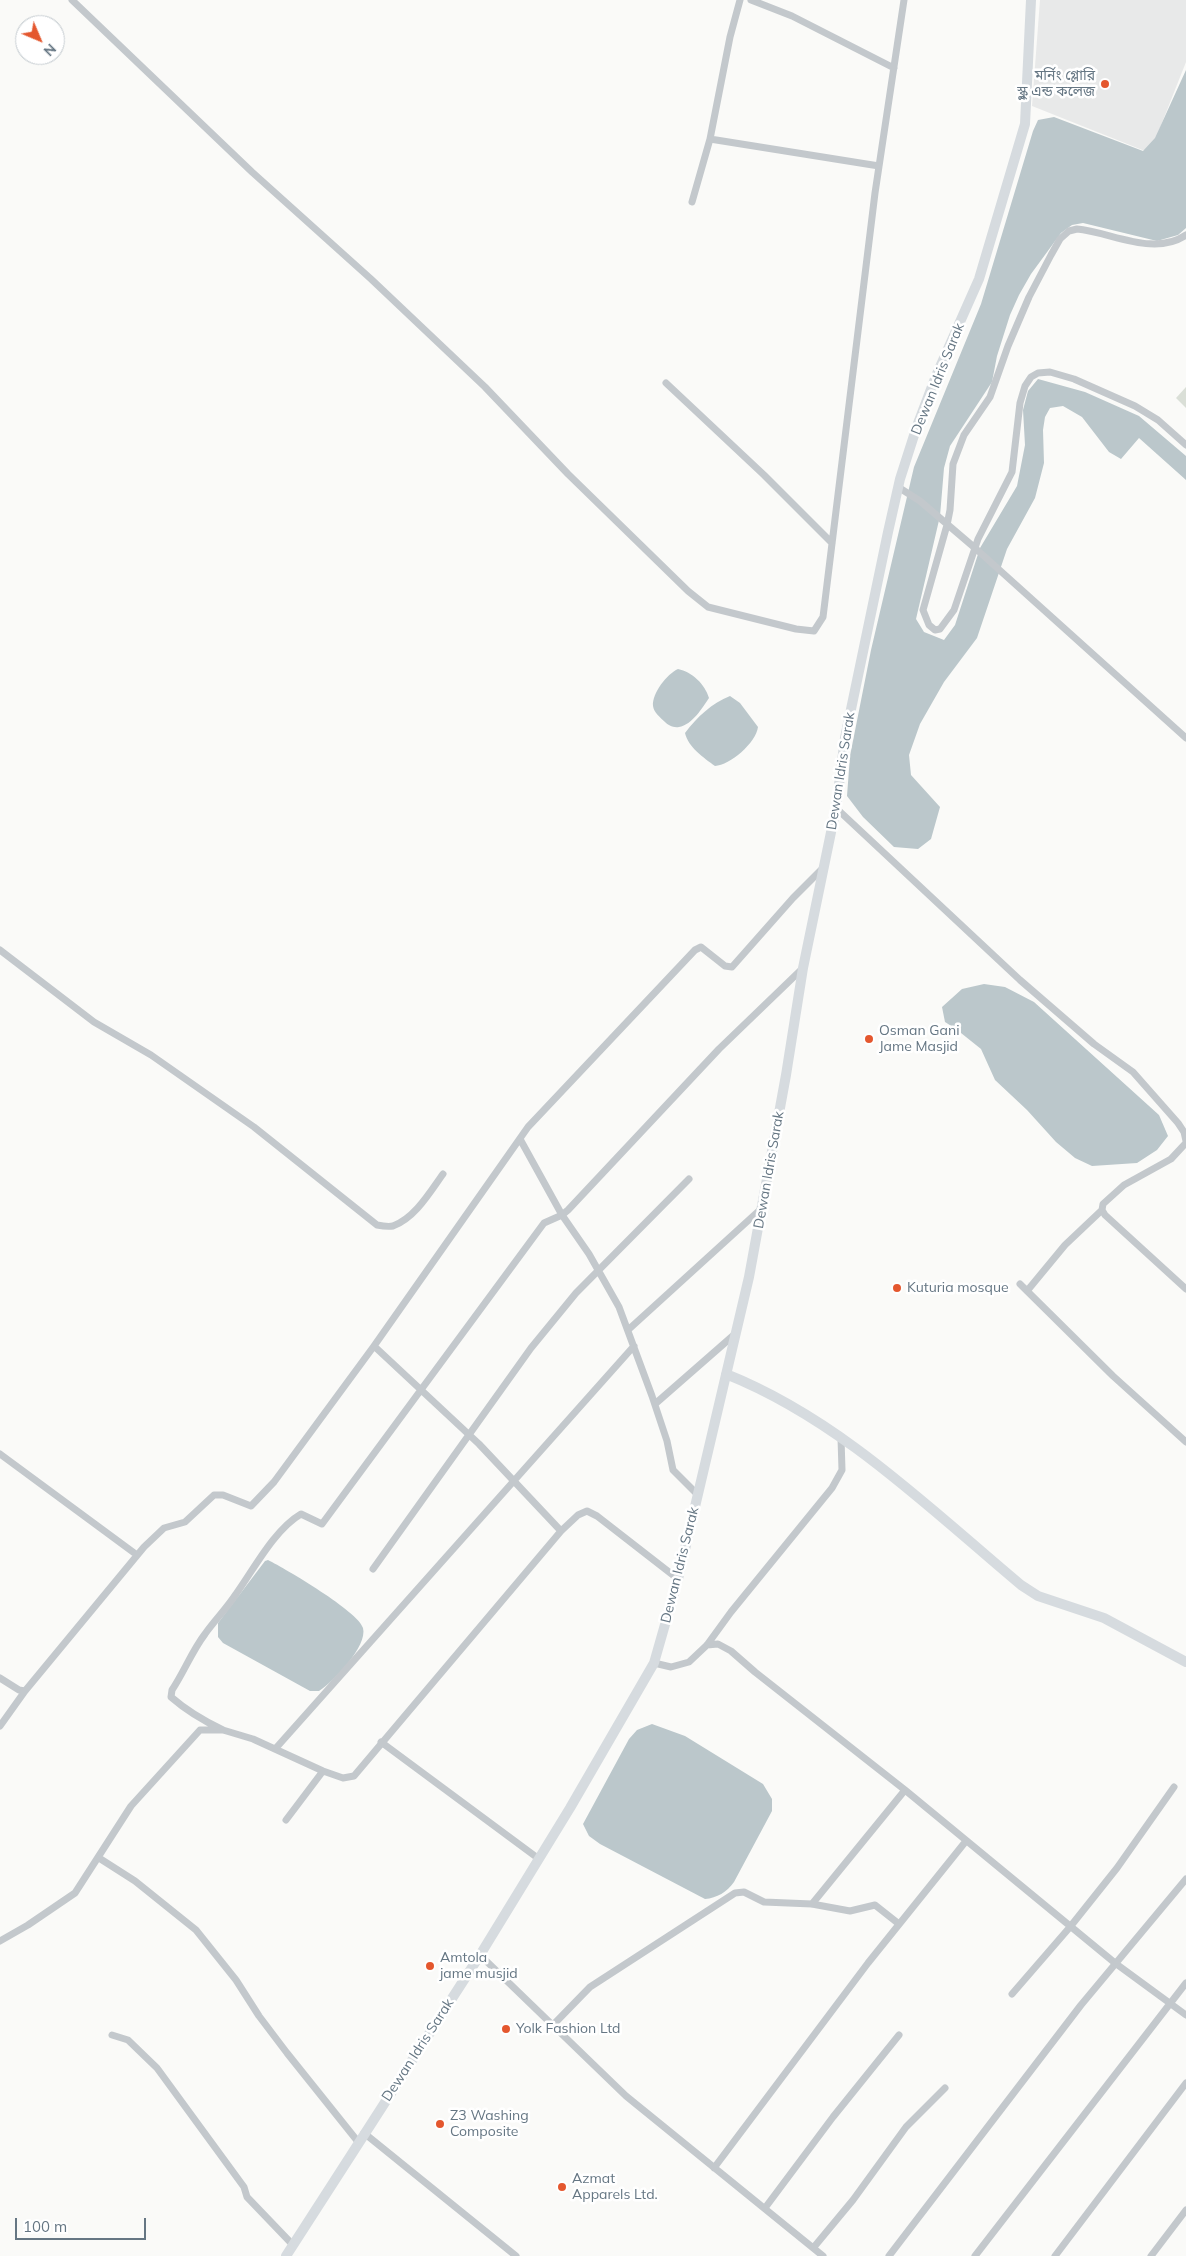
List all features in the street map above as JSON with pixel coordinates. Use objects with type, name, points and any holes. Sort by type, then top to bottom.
[{"type":"main road","name":"Dewan Idris Sarak","points":[[286,2256],[480,1955],[539,1859],[654,1663],[678,1579],[749,1277],[803,968],[836,808],[845,738],[898,488],[917,426],[936,376],[980,279],[1025,124],[1031,0]]},
{"type":"main road","points":[[726,1374],[765,1393],[841,1438],[907,1489],[1021,1585],[1038,1596],[1104,1618],[1186,1662]]},
{"type":"street","points":[[72,0],[252,172],[378,286],[485,387],[568,474],[674,578],[708,607],[796,629],[814,631],[823,617],[879,166],[904,0]]},
{"type":"street","points":[[692,202],[710,139],[730,37],[740,0]]},
{"type":"street","points":[[751,0],[792,16],[894,68]]},
{"type":"street","points":[[710,139],[879,166]]},
{"type":"street","points":[[1186,235],[1168,243],[1146,243],[1077,229],[1069,231],[1060,239],[1029,297],[1008,346],[990,397],[961,442],[952,464],[950,510],[923,610],[929,625],[935,630],[940,629],[954,610],[975,548],[1012,472],[1020,403],[1025,386],[1031,377],[1038,373],[1050,372],[1074,379],[1134,406],[1158,420],[1186,445]]},
{"type":"street","points":[[666,383],[764,475],[832,543]]},
{"type":"street","points":[[898,488],[920,501],[975,548],[1186,738]]},
{"type":"street","points":[[836,808],[1020,980],[1094,1044],[1134,1072],[1178,1123],[1184,1132],[1186,1142],[1172,1159],[1124,1185],[1102,1204],[1102,1210],[1105,1215],[1186,1289]]},
{"type":"street","points":[[0,1726],[25,1691],[137,1555],[164,1528],[184,1522],[214,1495],[223,1496],[251,1506],[274,1482],[374,1346],[528,1127],[695,950],[701,947],[725,966],[732,967],[792,898],[824,867]]},
{"type":"street","points":[[0,950],[94,1022],[151,1055],[254,1128],[377,1225],[391,1226],[404,1220],[420,1205],[443,1174]]},
{"type":"street","points":[[678,1579],[597,1516],[587,1512],[578,1515],[561,1531],[354,1776],[343,1778],[322,1771],[276,1748],[223,1730],[201,1719],[171,1697],[172,1690],[205,1634],[236,1596],[254,1566],[286,1526],[301,1514],[322,1524],[331,1514],[544,1223],[562,1215],[719,1049],[803,968]]},
{"type":"street","points":[[520,1139],[562,1215],[619,1307],[655,1404],[674,1470],[697,1494]]},
{"type":"street","points":[[373,1569],[532,1348],[576,1294],[689,1179]]},
{"type":"street","points":[[628,1330],[762,1208]]},
{"type":"street","points":[[1027,1291],[1065,1245],[1102,1210]]},
{"type":"street","points":[[1020,1284],[1114,1376],[1186,1442]]},
{"type":"street","points":[[655,1404],[735,1334]]},
{"type":"street","points":[[374,1346],[469,1435],[561,1531]]},
{"type":"street","points":[[276,1748],[634,1346]]},
{"type":"street","points":[[654,1663],[671,1667],[690,1662],[707,1644],[832,1488],[842,1470],[841,1438]]},
{"type":"street","points":[[0,1454],[137,1555]]},
{"type":"street","points":[[707,1644],[718,1644],[732,1651],[755,1672],[905,1790],[1070,1927],[1186,2015]]},
{"type":"street","points":[[0,1678],[25,1691]]},
{"type":"street","points":[[0,1941],[75,1893],[131,1806],[200,1730],[201,1719]]},
{"type":"street","points":[[200,1730],[223,1730]]},
{"type":"street","points":[[381,1742],[539,1859]]},
{"type":"street","points":[[286,1820],[322,1771]]},
{"type":"street","points":[[1012,1994],[1070,1927],[1117,1868],[1174,1787]]},
{"type":"street","points":[[812,1904],[905,1790]]},
{"type":"street","points":[[714,2168],[899,1924],[966,1841]]},
{"type":"street","points":[[99,1858],[135,1881],[196,1930],[236,1980],[259,2016],[287,2053],[358,2143]]},
{"type":"street","points":[[889,2256],[930,2200],[1115,1963],[1186,1879]]},
{"type":"street","points":[[552,2025],[590,1987],[735,1893],[744,1892],[764,1902],[812,1904],[850,1911],[876,1905],[899,1924]]},
{"type":"street","points":[[480,1955],[626,2096],[823,2256]]},
{"type":"street","points":[[975,2256],[1186,1983]]},
{"type":"street","points":[[112,2035],[128,2040],[157,2068],[244,2187],[246,2197],[294,2245]]},
{"type":"street","points":[[765,2208],[833,2117],[898,2035]]},
{"type":"street","points":[[1055,2256],[1186,2082]]},
{"type":"street","points":[[814,2247],[853,2200],[906,2127],[945,2088]]},
{"type":"street","points":[[364,2133],[516,2256]]},
{"type":"street","points":[[1151,2256],[1186,2210]]},
{"type":"shaded area","name":"মর্নিং গ্লোরি স্কুল এন্ড কলেজ","points":[[1040,0],[1186,0],[1186,62],[1150,153],[1032,106]]},
{"type":"shaded area","points":[[1186,70],[1186,228],[1178,235],[1157,241],[1083,223],[1072,225],[1061,233],[1031,274],[1010,315],[997,356],[992,382],[950,446],[944,468],[940,516],[916,619],[924,632],[944,640],[955,625],[980,548],[1017,486],[1025,445],[1023,410],[1028,391],[1038,379],[1085,392],[1139,416],[1186,456],[1186,480],[1139,438],[1121,459],[1109,452],[1082,417],[1063,406],[1050,408],[1045,417],[1043,430],[1044,463],[1035,498],[1007,549],[977,638],[944,682],[920,724],[909,755],[911,775],[940,807],[931,839],[918,849],[894,847],[863,817],[847,796],[850,756],[871,650],[914,467],[981,304],[1033,131],[1038,120],[1054,117],[1143,151],[1155,138]]},
{"type":"shaded area","points":[[1186,387],[1186,408],[1176,398]]},
{"type":"shaded area","points":[[678,669],[697,679],[709,698],[693,719],[684,726],[677,727],[666,723],[656,713],[653,701],[661,684]]},
{"type":"shaded area","points":[[730,696],[740,703],[758,727],[753,740],[741,752],[728,762],[715,766],[701,756],[689,743],[685,733],[705,711],[717,702]]},
{"type":"shaded area","points":[[984,984],[1005,987],[1034,1002],[1159,1115],[1168,1136],[1157,1150],[1137,1163],[1092,1166],[1075,1158],[1056,1142],[1027,1110],[995,1080],[981,1049],[945,1022],[942,1007],[962,989]]},
{"type":"shaded area","points":[[268,1560],[305,1581],[336,1602],[359,1621],[363,1628],[363,1636],[355,1653],[340,1672],[319,1691],[310,1691],[223,1643],[218,1637],[218,1623],[265,1561]]},
{"type":"shaded area","points":[[652,1724],[685,1736],[763,1784],[772,1799],[772,1811],[734,1882],[725,1892],[718,1896],[705,1899],[600,1844],[589,1836],[583,1824],[629,1739],[637,1730]]},
{"type":"place","name":"মর্নিং গ্লোরি স্কুল এন্ড কলেজ","points":[[1105,84]]},
{"type":"place","name":"Osman Gani Jame Masjid","points":[[869,1039]]},
{"type":"place","name":"Kuturia mosque","points":[[897,1288]]},
{"type":"place","name":"Amtola jame musjid","points":[[430,1966]]},
{"type":"place","name":"Yolk Fashion Ltd","points":[[506,2029]]},
{"type":"place","name":"Z3 Washing Composite","points":[[440,2124]]},
{"type":"place","name":"Azmat Apparels Ltd.","points":[[562,2187]]}]
